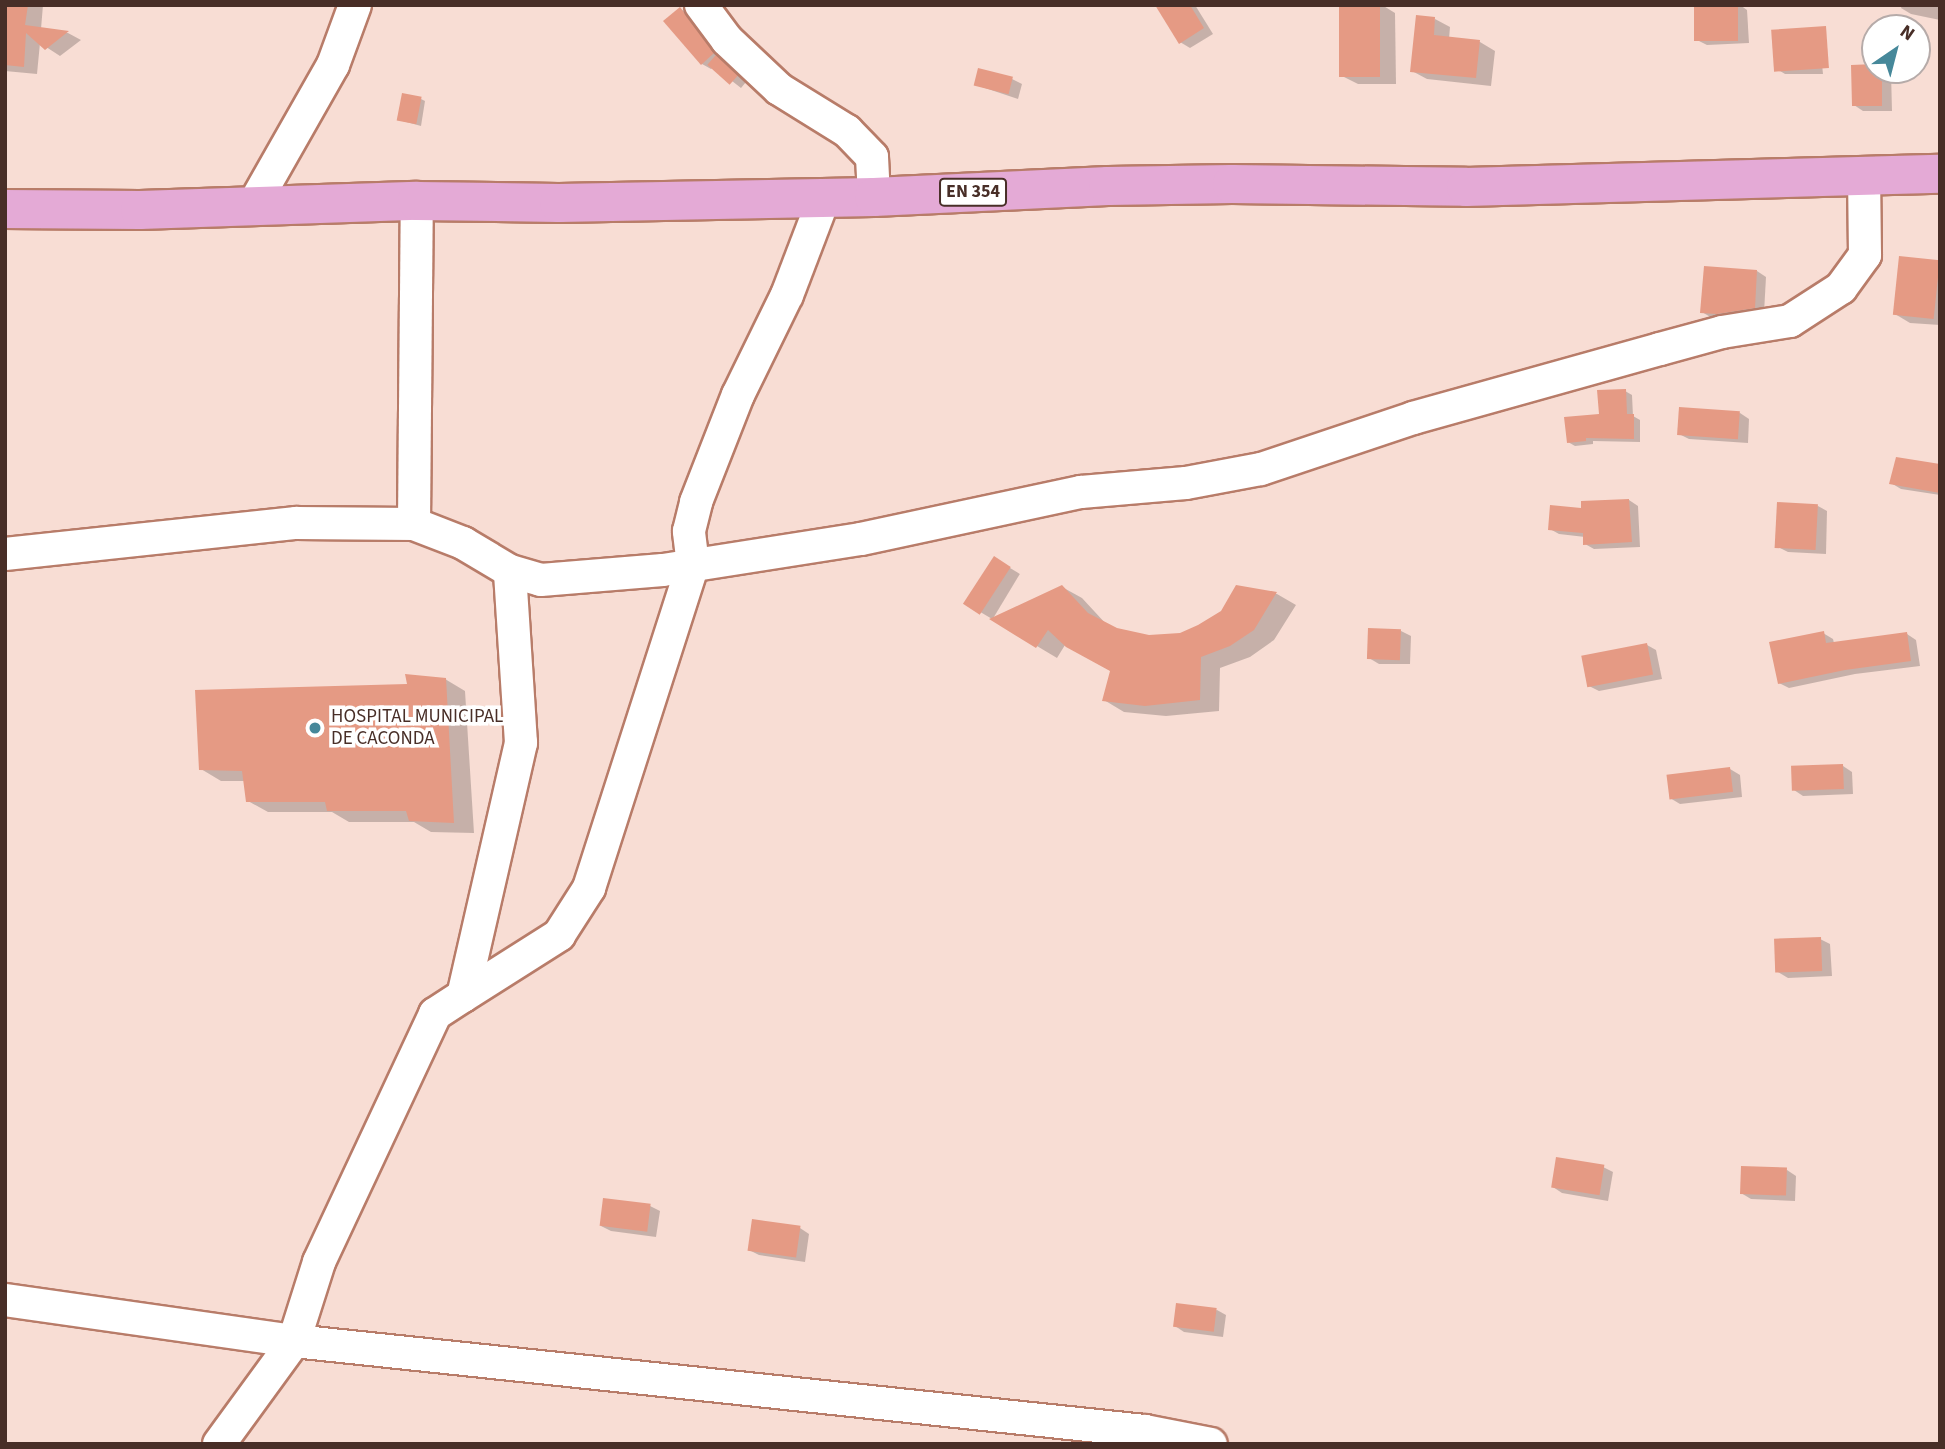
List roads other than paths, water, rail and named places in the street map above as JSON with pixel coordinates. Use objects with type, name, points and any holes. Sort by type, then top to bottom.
[{"type":"main road","name":"EN 354","points":[[5,209],[140,210],[254,204],[417,201],[559,203],[874,197],[1108,186],[1466,187],[1940,174]]},
{"type":"street","points":[[254,204],[333,65],[355,5]]},
{"type":"street","points":[[701,5],[727,40],[779,89],[847,131],[872,157],[874,197]]},
{"type":"street","points":[[5,554],[296,523],[414,524],[463,543],[510,571],[541,580],[693,565],[861,539],[1081,492],[1186,483],[1261,469],[1413,418],[1722,332],[1790,321],[1841,288],[1865,255],[1864,175]]},
{"type":"street","points":[[219,1444],[294,1341],[319,1262],[435,1014],[559,935],[575,914],[589,888],[693,565],[689,531],[709,464],[787,295],[824,198]]},
{"type":"street","points":[[414,524],[417,201]]},
{"type":"street","points":[[463,996],[522,743],[510,571]]},
{"type":"street","points":[[5,1300],[294,1341],[1145,1431],[1211,1444]]},
{"type":"place","name":"HOSPITAL MUNICIPAL DE CACONDA","points":[[315,728]]}]
